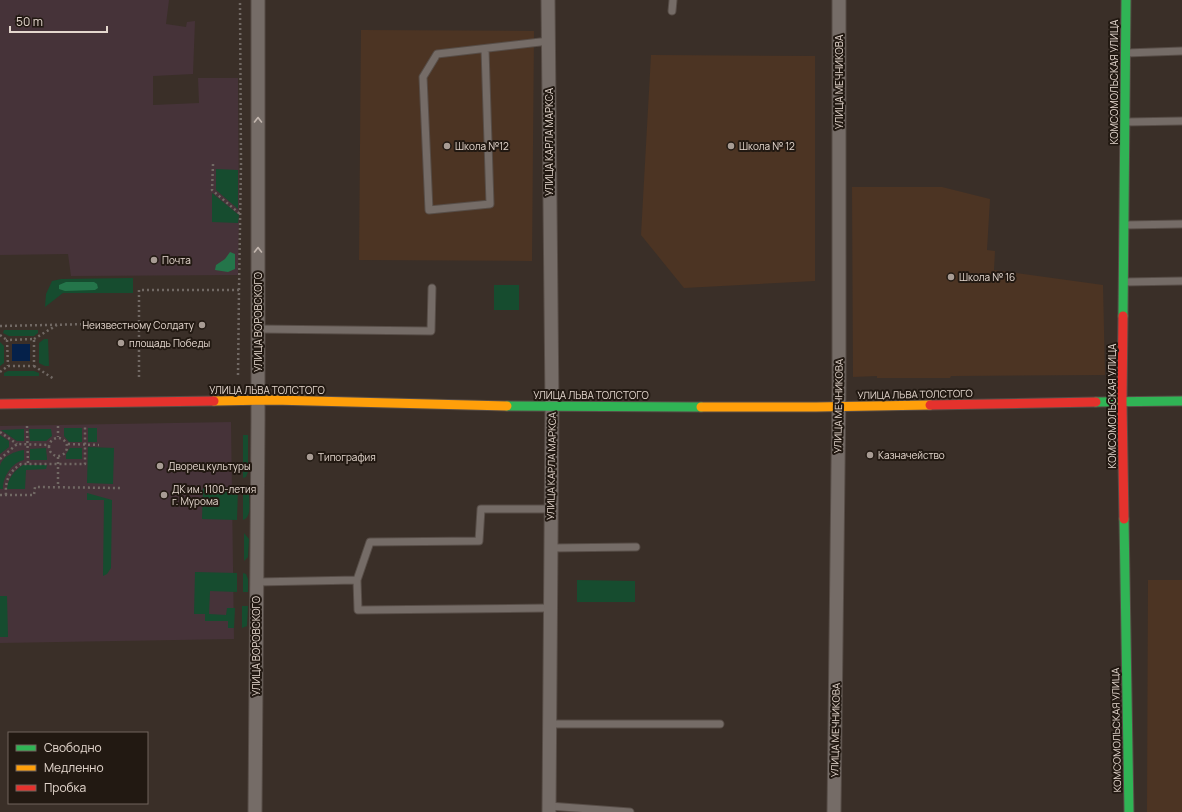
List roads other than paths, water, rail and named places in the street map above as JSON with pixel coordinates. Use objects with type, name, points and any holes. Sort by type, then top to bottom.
[{"type":"street","name":"УЛИЦА ВОРОВСКОГО","points":[[255,812],[258,401],[258,0]]},
{"type":"street","name":"УЛИЦА КАРЛА МАРКСА","points":[[548,0],[552,406],[550,508],[549,809]]},
{"type":"street","name":"УЛИЦА МЕЧНИКОВА","points":[[834,812],[838,407],[839,0]]},
{"type":"street","name":"КОМСОМОЛЬСКАЯ УЛИЦА","points":[[1126,0],[1125,226],[1122,402],[1129,812]]},
{"type":"street","name":"УЛИЦА ЛЬВА ТОЛСТОГО","points":[[0,404],[258,401],[552,406],[838,407],[1182,401]]},
{"type":"lane","points":[[672,11],[673,0]]},
{"type":"lane","points":[[485,49],[490,204],[429,210],[423,77],[437,54],[549,42]]},
{"type":"lane","points":[[1126,52],[1182,51]]},
{"type":"lane","points":[[1125,122],[1182,121]]},
{"type":"lane","points":[[1125,226],[1182,224]]},
{"type":"lane","points":[[1124,282],[1182,281]]},
{"type":"lane","points":[[258,329],[431,331],[432,288]]},
{"type":"lane","points":[[550,508],[481,509],[479,541],[370,542],[357,580],[358,610],[550,608]]},
{"type":"lane","points":[[550,548],[636,547]]},
{"type":"lane","points":[[256,582],[357,580]]},
{"type":"lane","points":[[550,724],[720,724]]},
{"type":"lane","points":[[549,809],[630,812]]},
{"type":"water","points":[[12,344],[30,344],[30,361],[12,361]]},
{"type":"place","name":"Школа №12","points":[[447,146]]},
{"type":"place","name":"Школа № 12","points":[[731,146]]},
{"type":"place","name":"Почта","points":[[154,260]]},
{"type":"place","name":"Школа № 16","points":[[951,277]]},
{"type":"place","name":"Неизвестному Солдату","points":[[202,325]]},
{"type":"place","name":"площадь Победы","points":[[121,343]]},
{"type":"place","name":"Казначейство","points":[[870,455]]},
{"type":"place","name":"Типография","points":[[310,457]]},
{"type":"place","name":"Дворец культуры","points":[[160,466]]},
{"type":"place","name":"ДК им. 1100-летия г. Мурома","points":[[164,495]]}]
